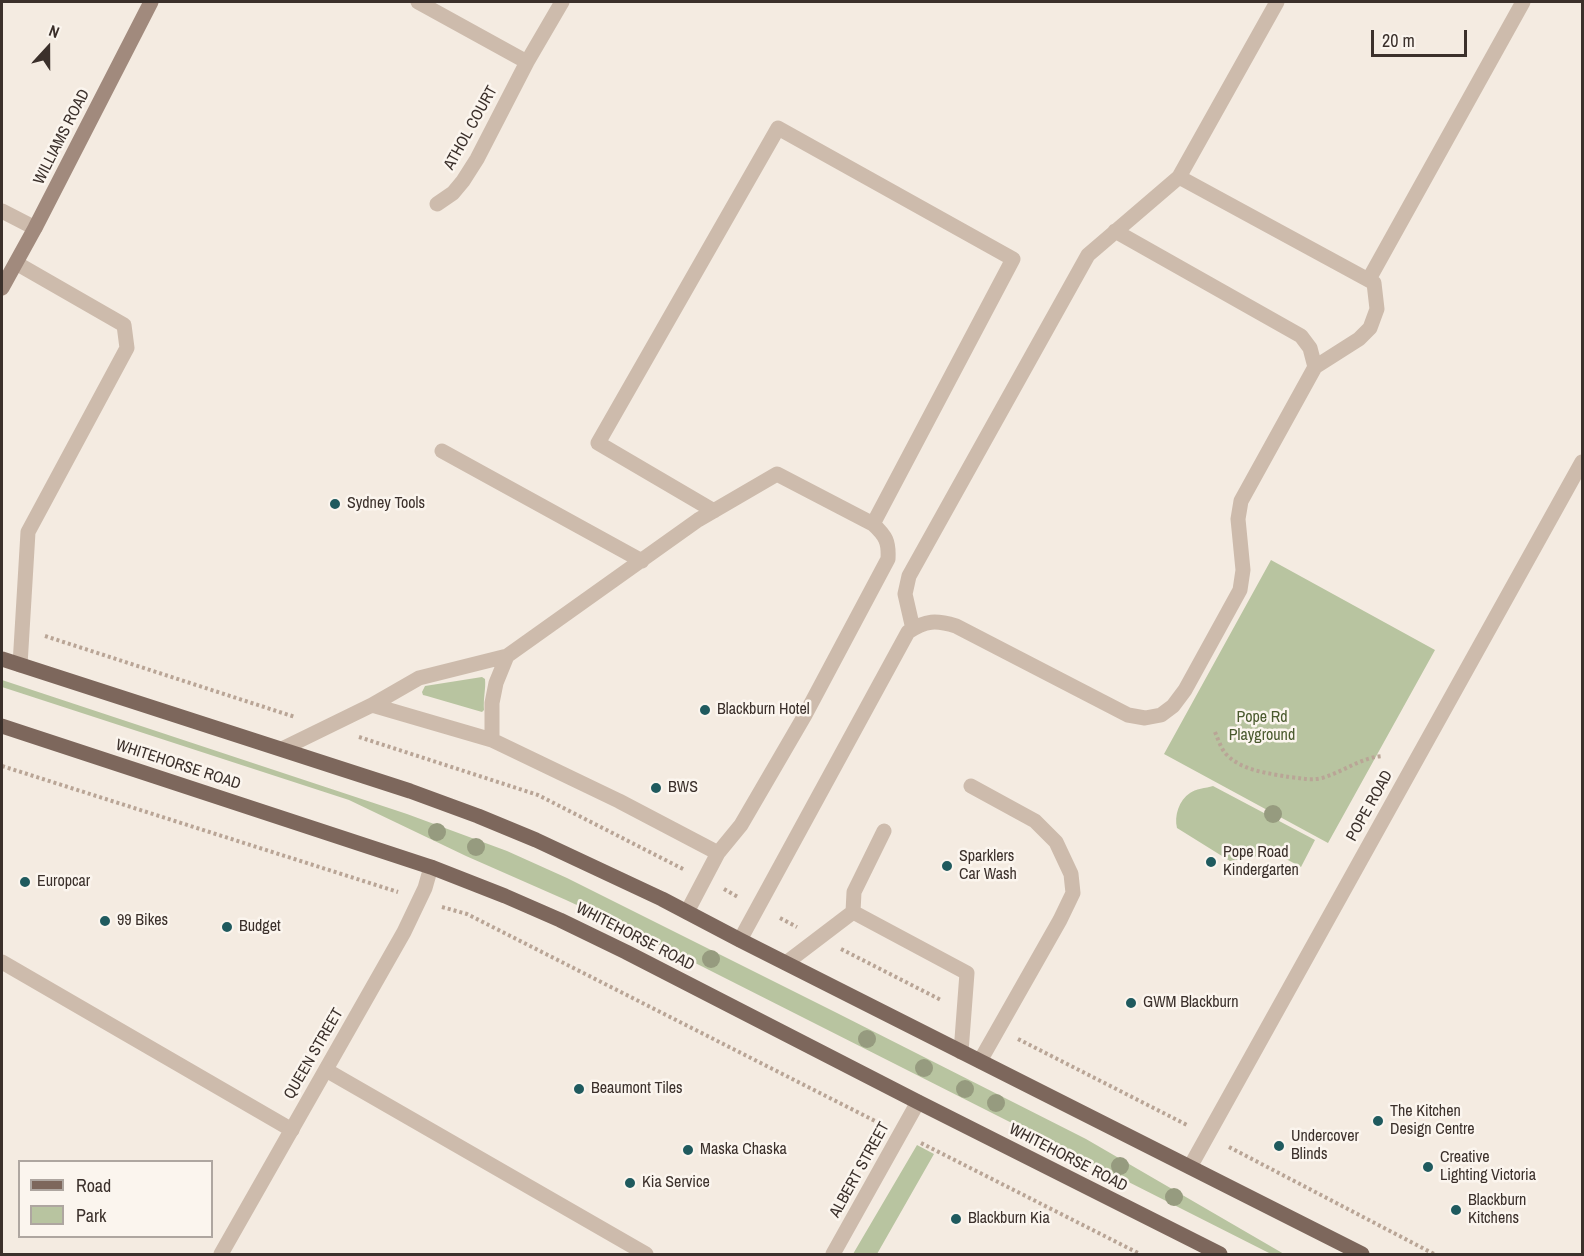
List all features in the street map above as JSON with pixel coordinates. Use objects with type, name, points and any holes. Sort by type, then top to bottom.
[{"type":"main road","name":"WILLIAMS ROAD","points":[[2,288],[151,2]]},
{"type":"main road","points":[[2,659],[410,791],[536,840],[687,912],[1362,1254]]},
{"type":"main road","name":"WHITEHORSE ROAD","points":[[2,726],[431,867],[505,896],[560,920],[1220,1254]]},
{"type":"street","points":[[418,2],[527,62]]},
{"type":"street","name":"ATHOL COURT","points":[[437,204],[453,194],[477,159],[527,62],[562,2]]},
{"type":"street","points":[[913,629],[905,594],[909,576],[1088,255],[1179,177],[1277,2]]},
{"type":"street","points":[[1368,279],[1523,2]]},
{"type":"street","points":[[714,511],[598,443],[778,128],[1013,260],[873,524]]},
{"type":"street","points":[[740,940],[908,632],[918,625],[938,620],[956,626],[1128,715],[1145,718],[1161,714],[1173,706],[1185,690],[1240,590],[1243,570],[1238,519],[1241,501],[1316,367],[1359,339],[1370,328],[1377,309],[1374,283],[1368,279],[1179,177]]},
{"type":"street","points":[[2,211],[35,228]]},
{"type":"street","points":[[1115,231],[1301,336],[1310,348],[1316,367]]},
{"type":"street","points":[[16,263],[124,325],[127,348],[28,532],[20,665]]},
{"type":"street","points":[[442,451],[642,561]]},
{"type":"street","name":"POPE ROAD","points":[[1190,1167],[1582,462]]},
{"type":"street","points":[[282,749],[372,705],[419,678],[507,656],[698,520],[777,474],[873,524],[882,532],[889,545],[888,559],[805,715],[741,825],[718,853],[687,912]]},
{"type":"street","points":[[492,740],[492,703],[496,682],[507,656]]},
{"type":"street","points":[[372,705],[492,740],[619,801],[718,853]]},
{"type":"street","points":[[971,786],[1035,821],[1056,842],[1071,874],[1073,893],[980,1061]]},
{"type":"street","points":[[786,963],[853,912],[854,892],[884,831]]},
{"type":"street","name":"QUEEN STREET","points":[[221,1254],[405,932],[425,888],[431,867]]},
{"type":"street","points":[[853,912],[967,973],[961,1052]]},
{"type":"street","points":[[2,962],[292,1130]]},
{"type":"street","points":[[326,1070],[646,1254]]},
{"type":"street","name":"ALBERT STREET","points":[[833,1254],[918,1102]]},
{"type":"path","points":[[1215,732],[1225,753],[1238,762],[1269,774],[1307,780],[1322,778],[1372,757],[1382,756]]},
{"type":"path","points":[[2,766],[467,914],[1140,1254]]},
{"type":"green space","name":"Pope Rd Playground","points":[[1271,560],[1435,650],[1328,843],[1164,754]]},
{"type":"green space","points":[[482,677],[485,683],[482,712],[423,695],[422,692],[425,686]]},
{"type":"green space","points":[[2,680],[407,814],[507,851],[567,878],[1086,1139],[1284,1254],[1271,1254],[624,927],[349,800],[2,687]]},
{"type":"green space","points":[[1213,786],[1315,840],[1301,867],[1275,853],[1230,861],[1177,828],[1177,813],[1186,796]]},
{"type":"green space","points":[[917,1145],[934,1154],[877,1254],[853,1254]]},
{"type":"place","name":"Sydney Tools","points":[[335,504]]},
{"type":"place","name":"Blackburn Hotel","points":[[705,710]]},
{"type":"place","name":"BWS","points":[[656,788]]},
{"type":"place","name":"Pope Road Kindergarten","points":[[1211,862]]},
{"type":"place","name":"Sparklers Car Wash","points":[[947,866]]},
{"type":"place","name":"Europcar","points":[[25,882]]},
{"type":"place","name":"99 Bikes","points":[[105,921]]},
{"type":"place","name":"Budget","points":[[227,927]]},
{"type":"place","name":"GWM Blackburn","points":[[1131,1003]]},
{"type":"place","name":"Beaumont Tiles","points":[[579,1089]]},
{"type":"place","name":"The Kitchen Design Centre","points":[[1378,1121]]},
{"type":"place","name":"Undercover Blinds","points":[[1279,1146]]},
{"type":"place","name":"Maska Chaska","points":[[688,1150]]},
{"type":"place","name":"Creative Lighting Victoria","points":[[1428,1167]]},
{"type":"place","name":"Kia Service","points":[[630,1183]]},
{"type":"place","name":"Blackburn Kitchens","points":[[1456,1210]]},
{"type":"place","name":"Blackburn Kia","points":[[956,1219]]}]
